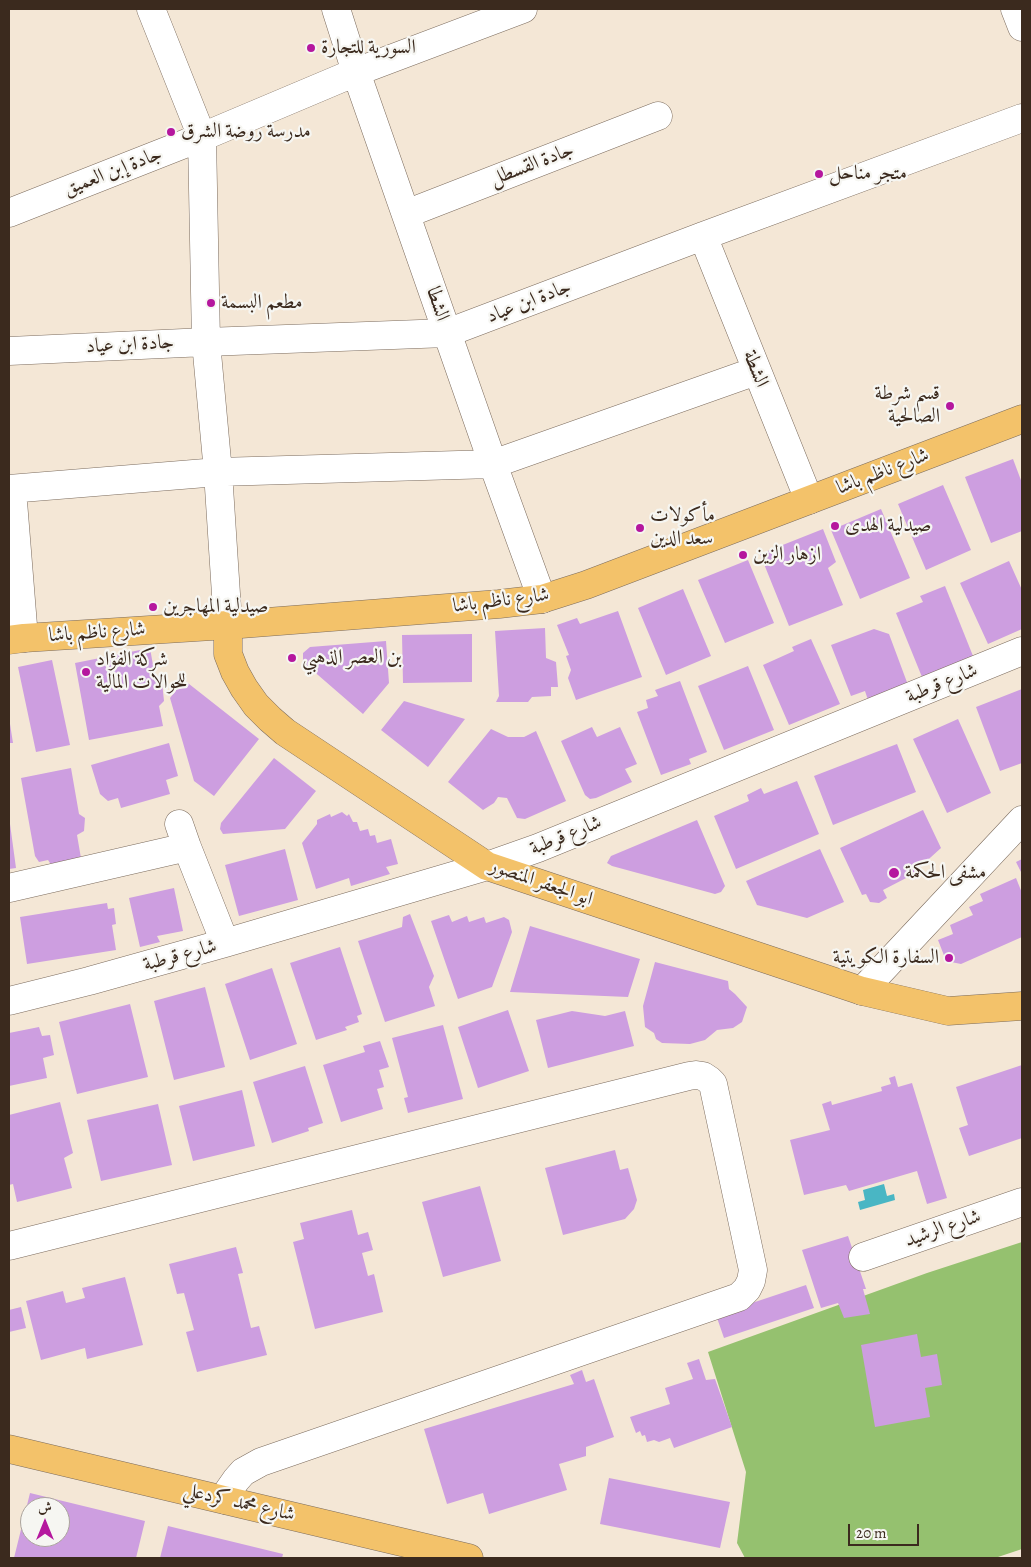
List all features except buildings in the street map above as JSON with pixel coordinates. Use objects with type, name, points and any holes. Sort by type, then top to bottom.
[{"type":"main road","name":"شارع ناظم باشا","points":[[16,639],[228,625],[542,599],[586,585],[1022,419]]},
{"type":"main road","name":"ابو الجعفر المنصور","points":[[228,625],[228,654],[235,672],[244,688],[270,720],[285,732],[487,866],[862,991],[948,1011],[1019,1005]]},
{"type":"main road","name":"شارع محمد كردعلي","points":[[10,1455],[226,1500],[469,1558]]},
{"type":"street","points":[[150,9],[202,137],[206,342],[218,472],[228,625]]},
{"type":"street","name":"الشطا","points":[[336,9],[447,333],[542,599]]},
{"type":"street","name":"جادة إبن العميق","points":[[9,213],[202,137],[356,72],[523,9]]},
{"type":"street","points":[[1016,9],[1022,27]]},
{"type":"street","name":"جادة القسطل","points":[[406,214],[658,116]]},
{"type":"street","name":"جادة ابن عياد","points":[[9,351],[447,333],[1022,118]]},
{"type":"street","name":"الشطة","points":[[703,236],[809,500]]},
{"type":"street","points":[[16,639],[10,489],[218,472],[493,464],[756,371]]},
{"type":"street","name":"شارع قرطبة","points":[[9,1001],[224,944],[487,866],[538,848],[1022,651]]},
{"type":"street","points":[[862,991],[1022,820]]},
{"type":"street","points":[[9,888],[183,836],[224,944]]},
{"type":"street","points":[[9,1246],[696,1074],[703,1076],[713,1084],[753,1270],[747,1289],[739,1297],[261,1462],[243,1472],[236,1480],[226,1500]]},
{"type":"street","name":"شارع الرشيد","points":[[863,1257],[1022,1202]]},
{"type":"green space","points":[[1022,1242],[1022,1549],[995,1558],[745,1558],[737,1543],[746,1472],[708,1352],[927,1273]]},
{"type":"water","points":[[884,1184],[887,1196],[894,1194],[895,1200],[860,1210],[858,1202],[865,1200],[863,1190]]},
{"type":"place","name":"السورية للتجارة","points":[[311,48]]},
{"type":"place","name":"مدرسة روضة الشرق","points":[[171,132]]},
{"type":"place","name":"متجر مناحل","points":[[819,174]]},
{"type":"place","name":"مطعم البسمة","points":[[211,303]]},
{"type":"place","name":"قسم شرطة الصالحية","points":[[950,406]]},
{"type":"place","name":"صيدلية الهدى","points":[[835,526]]},
{"type":"place","name":"مأكولات سعد الدين","points":[[640,528]]},
{"type":"place","name":"ازهار الزين","points":[[743,555]]},
{"type":"place","name":"صيدلية المهاجرين","points":[[153,607]]},
{"type":"place","name":"بن العصر الذهبي","points":[[292,658]]},
{"type":"place","name":"شركة الفؤاد للحوالات المالية","points":[[86,672]]},
{"type":"place","name":"مشفى الحكمة","points":[[894,873]]},
{"type":"place","name":"السفارة الكويتية","points":[[949,958]]}]
